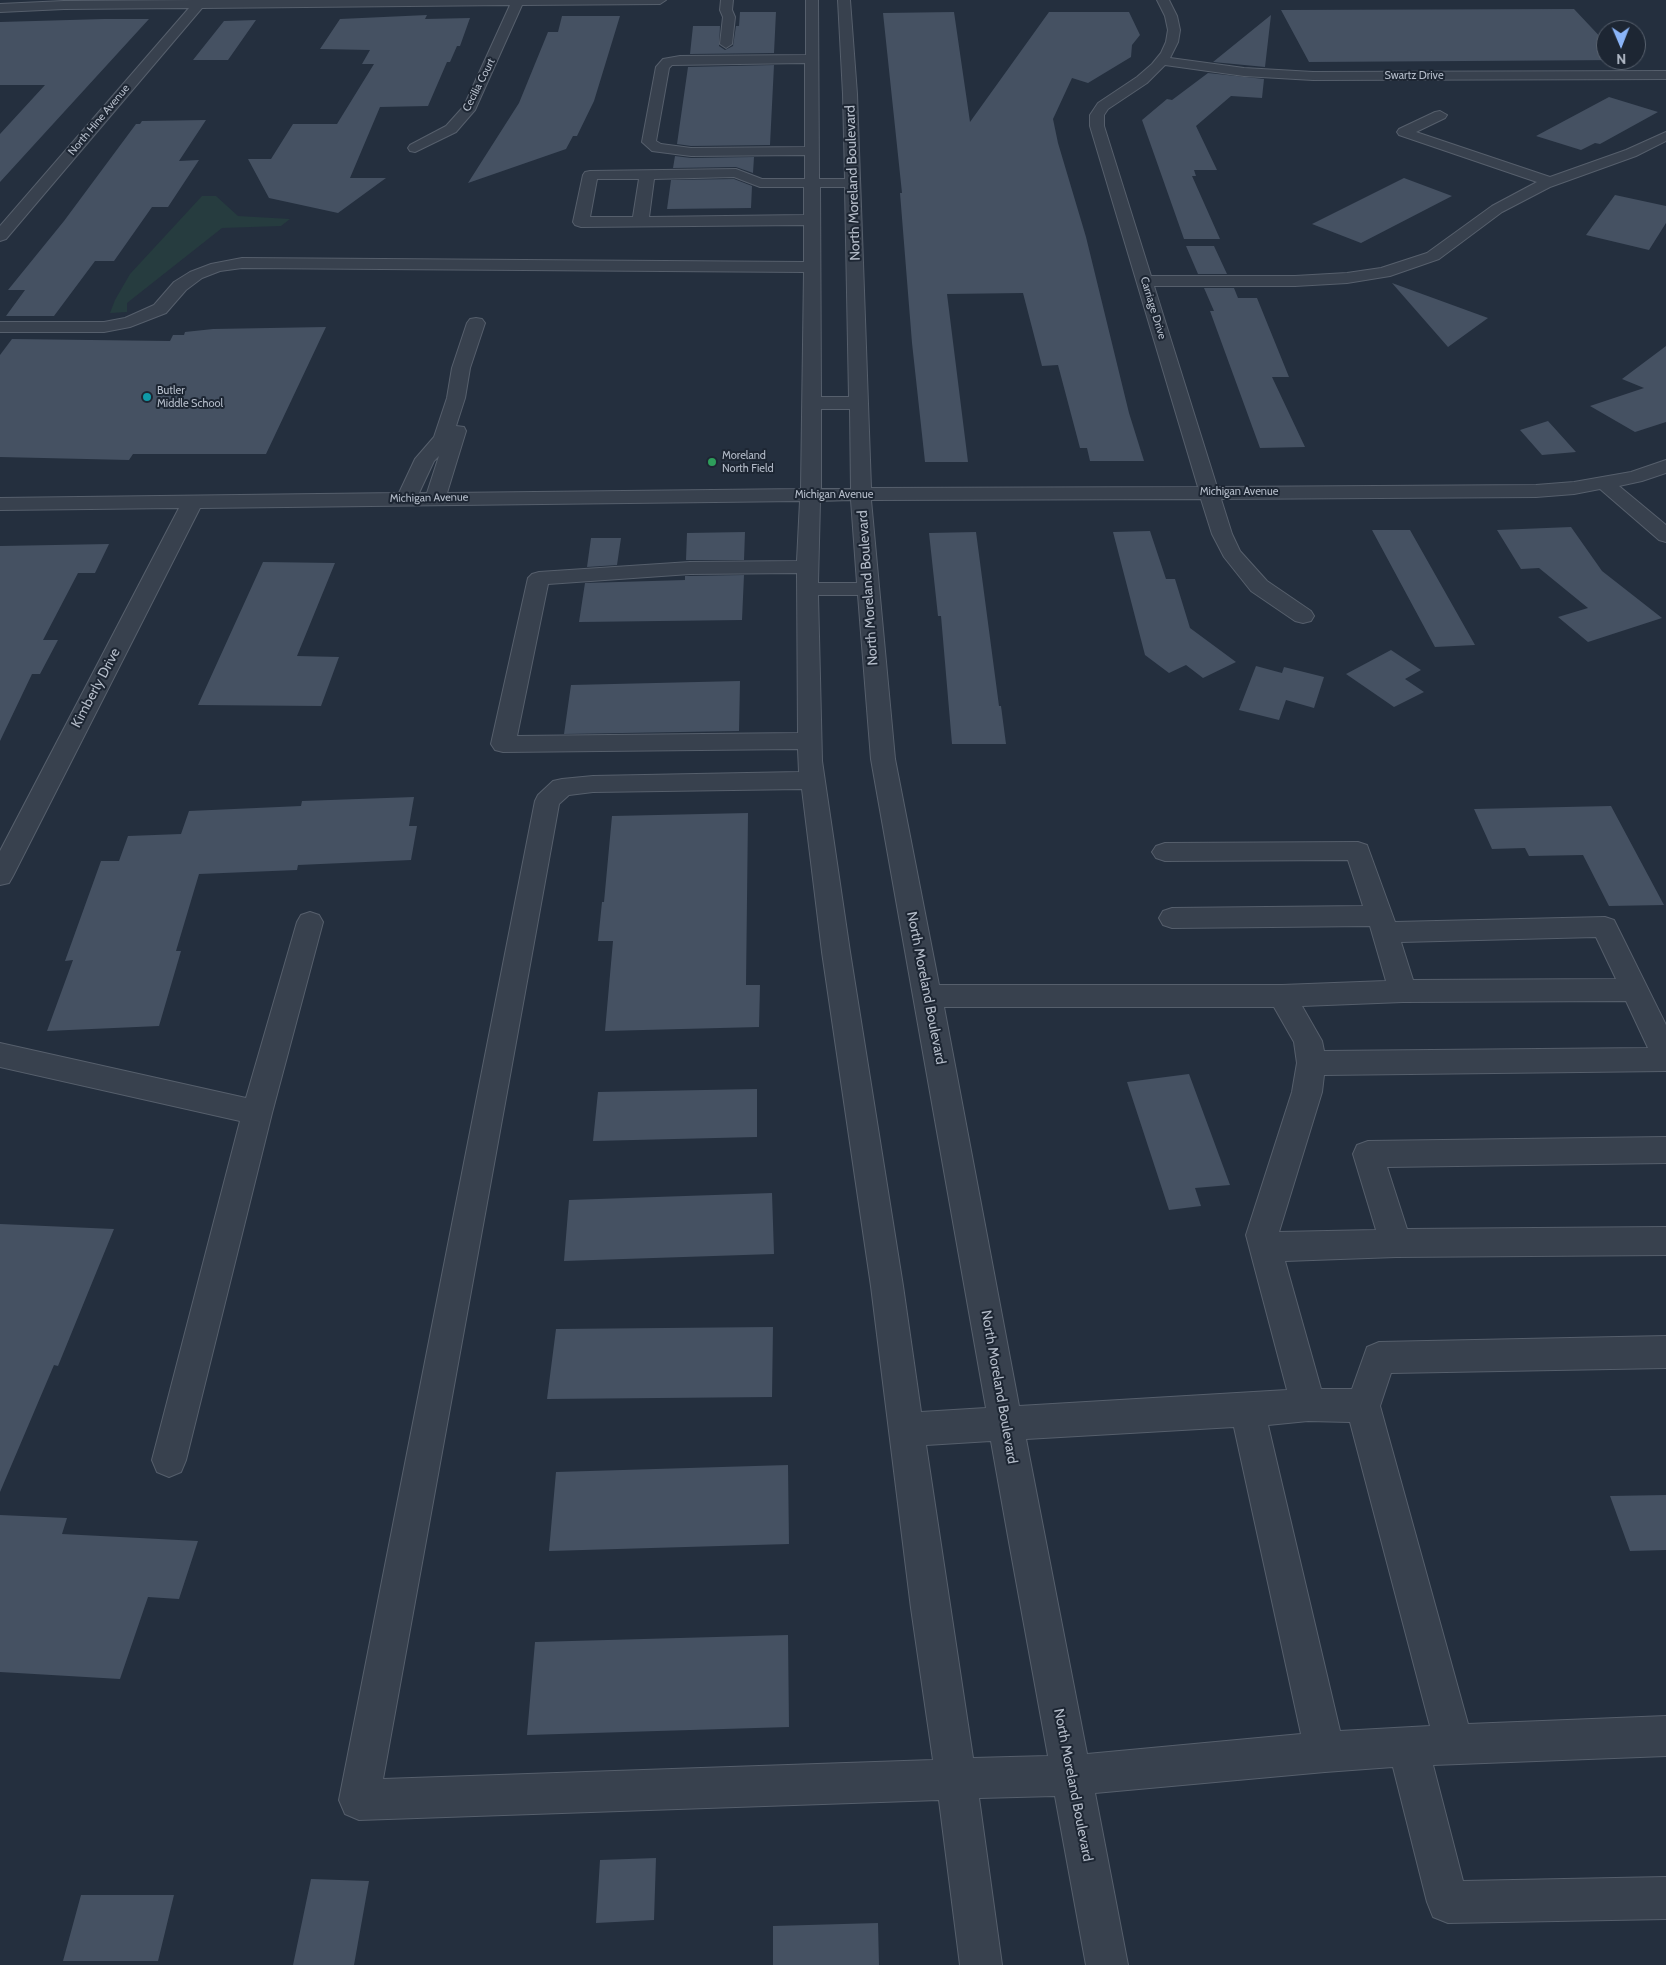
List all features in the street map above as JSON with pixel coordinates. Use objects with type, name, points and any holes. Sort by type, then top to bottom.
[{"type":"street","points":[[0,8],[200,2],[660,0]]},
{"type":"street","points":[[726,44],[727,0]]},
{"type":"street","points":[[812,0],[810,183],[811,403],[807,578],[812,780],[956,1778],[981,1965]]},
{"type":"street","name":"North Moreland Boulevard","points":[[844,0],[838,42],[852,184],[859,403],[868,590],[883,759],[1107,1965]]},
{"type":"street","name":"Carriage Drive","points":[[1163,0],[1171,16],[1174,30],[1172,42],[1162,61],[1142,80],[1109,100],[1097,115],[1097,126],[1222,534],[1231,552],[1259,586],[1303,616]]},
{"type":"street","name":"Cecilia Court","points":[[415,148],[451,129],[470,107],[518,1]]},
{"type":"street","name":"North Hine Avenue","points":[[0,236],[200,2]]},
{"type":"street","points":[[811,43],[838,42]]},
{"type":"street","points":[[811,59],[680,60],[668,62],[664,67],[649,142],[657,148],[691,152],[811,151]]},
{"type":"street","name":"Swartz Drive","points":[[1162,61],[1244,72],[1313,76],[1666,75]]},
{"type":"street","points":[[1440,115],[1404,132],[1550,182]]},
{"type":"street","points":[[1145,281],[1296,281],[1347,278],[1384,273],[1433,256],[1497,209],[1550,182],[1631,153],[1666,136]]},
{"type":"street","points":[[1651,144],[1666,149]]},
{"type":"street","points":[[811,220],[581,222],[590,175],[736,173],[760,183],[852,184]]},
{"type":"street","points":[[640,222],[647,174]]},
{"type":"street","points":[[0,327],[104,326],[130,322],[160,309],[180,286],[196,275],[242,263],[811,267]]},
{"type":"street","points":[[406,498],[425,459],[436,448],[443,436],[456,398],[461,368],[484,327],[435,498]]},
{"type":"street","points":[[811,403],[859,403]]},
{"type":"street","name":"Michigan Avenue","points":[[0,504],[406,498],[1536,491],[1574,488],[1635,477],[1666,466]]},
{"type":"street","points":[[1603,482],[1666,536]]},
{"type":"street","name":"Kimberly Drive","points":[[0,876],[193,501]]},
{"type":"street","points":[[810,741],[503,744],[539,578],[690,568],[807,578],[868,590]]},
{"type":"street","points":[[812,780],[593,784],[562,788],[547,801],[359,1800],[1071,1775],[1325,1752],[1454,1744],[1666,1736]]},
{"type":"street","points":[[1165,852],[1358,851],[1403,991]]},
{"type":"street","points":[[1172,918],[1383,924],[1605,927],[1666,1055]]},
{"type":"street","points":[[169,1460],[257,1114],[310,922]]},
{"type":"street","points":[[928,996],[1282,996],[1403,991],[1635,990]]},
{"type":"street","points":[[1282,996],[1308,1041],[1311,1062],[1307,1092],[1262,1235],[1308,1405]]},
{"type":"street","points":[[0,1055],[257,1114]]},
{"type":"street","points":[[1311,1062],[1666,1060]]},
{"type":"street","points":[[1396,1243],[1368,1154],[1666,1150]]},
{"type":"street","points":[[1265,1247],[1396,1243],[1666,1241]]},
{"type":"street","points":[[1454,1744],[1363,1406],[1379,1358],[1666,1352]]},
{"type":"street","points":[[906,1430],[1308,1405],[1363,1406]]},
{"type":"street","points":[[1247,1410],[1325,1752]]},
{"type":"street","points":[[1408,1747],[1448,1902],[1666,1898]]},
{"type":"green space","points":[[202,196],[216,196],[238,216],[290,219],[281,226],[222,228],[127,303],[127,312],[110,313],[130,274]]},
{"type":"building","points":[[1574,9],[1596,32],[1596,60],[1309,62],[1281,10]]},
{"type":"building","points":[[740,12],[776,12],[774,53],[690,54],[693,26],[720,26],[719,46],[725,50],[733,46],[736,26],[739,26]]},
{"type":"building","points":[[954,12],[970,122],[1049,12],[1129,12],[1140,35],[1132,45],[1131,57],[1088,83],[1072,78],[1053,119],[1058,143],[1086,237],[1129,413],[1144,461],[1090,461],[1087,448],[1080,448],[1058,365],[1042,366],[1023,293],[947,294],[968,462],[925,462],[912,343],[900,193],[902,193],[883,13]]},
{"type":"building","points":[[427,15],[425,19],[470,18],[460,46],[457,46],[450,62],[447,62],[428,106],[380,107],[350,178],[386,178],[338,213],[269,198],[248,159],[271,159],[293,124],[337,124],[374,64],[362,64],[370,50],[320,49],[340,19]]},
{"type":"building","points":[[1271,15],[1265,67],[1213,62]]},
{"type":"building","points":[[562,16],[620,16],[594,101],[577,136],[573,136],[566,149],[468,183],[519,103],[548,32],[558,32]]},
{"type":"building","points":[[149,19],[0,182],[0,134],[45,85],[0,85],[0,22]]},
{"type":"building","points":[[256,20],[228,60],[193,60],[224,21]]},
{"type":"building","points":[[774,65],[770,145],[691,146],[677,144],[688,67]]},
{"type":"building","points":[[1208,73],[1264,79],[1262,98],[1231,96],[1196,126],[1217,170],[1194,170],[1196,176],[1192,176],[1220,239],[1184,239],[1142,120],[1167,99],[1172,100]]},
{"type":"building","points":[[1609,97],[1658,112],[1600,144],[1595,143],[1581,150],[1536,136]]},
{"type":"building","points":[[206,120],[179,161],[199,160],[168,207],[152,207],[114,261],[95,261],[54,316],[6,316],[25,290],[8,290],[64,221],[136,124],[140,124],[142,121]]},
{"type":"building","points":[[675,156],[691,158],[754,157],[753,173],[736,167],[673,168]]},
{"type":"building","points":[[1404,178],[1452,196],[1361,243],[1312,224]]},
{"type":"building","points":[[734,179],[752,186],[751,208],[667,209],[671,180]]},
{"type":"building","points":[[1615,195],[1666,206],[1666,223],[1649,250],[1586,235]]},
{"type":"building","points":[[1186,246],[1214,246],[1227,274],[1198,274]]},
{"type":"building","points":[[1392,283],[1488,318],[1448,347]]},
{"type":"building","points":[[1204,288],[1234,288],[1238,298],[1257,298],[1289,377],[1272,377],[1305,447],[1260,448],[1210,311],[1214,311]]},
{"type":"building","name":"Butler Middle School","points":[[326,327],[266,454],[133,454],[129,460],[0,457],[0,355],[12,339],[170,341],[173,335],[184,335],[185,332],[213,329]]},
{"type":"building","points":[[1666,346],[1666,422],[1635,432],[1590,406],[1644,388],[1622,379]]},
{"type":"building","points":[[1548,421],[1576,452],[1542,455],[1520,430]]},
{"type":"building","points":[[1571,527],[1602,571],[1662,618],[1588,642],[1558,617],[1588,608],[1539,568],[1521,569],[1497,530]]},
{"type":"building","points":[[1372,530],[1410,530],[1475,645],[1435,647]]},
{"type":"building","points":[[1150,531],[1166,579],[1175,579],[1190,628],[1236,662],[1203,678],[1186,665],[1169,673],[1145,655],[1113,532]]},
{"type":"building","points":[[745,532],[744,560],[686,560],[687,533]]},
{"type":"building","points":[[976,532],[999,706],[1001,706],[1006,744],[952,744],[941,616],[938,616],[929,533]]},
{"type":"building","points":[[591,538],[621,538],[617,565],[587,567]]},
{"type":"building","points":[[109,544],[95,573],[78,573],[43,640],[58,640],[40,674],[32,674],[0,741],[0,546]]},
{"type":"building","points":[[263,562],[335,563],[297,656],[339,657],[321,706],[198,705]]},
{"type":"building","points":[[744,575],[742,620],[579,622],[585,583],[685,580],[685,576]]},
{"type":"building","points":[[1391,650],[1421,670],[1405,679],[1424,692],[1394,707],[1346,674]]},
{"type":"building","points":[[1256,666],[1282,673],[1284,667],[1324,677],[1314,708],[1286,700],[1279,720],[1239,710]]},
{"type":"building","points":[[740,681],[739,731],[564,734],[571,685]]},
{"type":"building","points":[[414,797],[409,826],[417,826],[411,860],[298,865],[297,870],[199,874],[176,951],[181,951],[159,1026],[47,1031],[73,960],[65,961],[101,861],[119,861],[128,836],[181,834],[189,811],[301,806],[302,801]]},
{"type":"building","points":[[1611,806],[1664,905],[1609,906],[1583,855],[1529,856],[1525,848],[1492,849],[1474,809]]},
{"type":"building","points":[[748,813],[746,985],[760,985],[759,1027],[605,1031],[613,941],[598,941],[602,902],[604,902],[612,816]]},
{"type":"building","points":[[1189,1074],[1230,1185],[1195,1188],[1201,1206],[1169,1210],[1127,1082]]},
{"type":"building","points":[[757,1089],[757,1137],[593,1141],[598,1092]]},
{"type":"building","points":[[772,1193],[774,1254],[564,1261],[569,1200]]},
{"type":"building","points":[[0,1224],[114,1229],[58,1366],[54,1365],[0,1492]]},
{"type":"building","points":[[773,1327],[772,1397],[547,1399],[556,1329]]},
{"type":"building","points":[[788,1465],[789,1544],[549,1551],[556,1472]]},
{"type":"building","points":[[1666,1495],[1666,1550],[1630,1551],[1610,1496]]},
{"type":"building","points":[[0,1515],[67,1518],[62,1534],[198,1541],[179,1599],[148,1597],[120,1679],[0,1672]]},
{"type":"building","points":[[788,1635],[789,1727],[527,1735],[535,1642]]},
{"type":"building","points":[[656,1858],[654,1920],[596,1923],[600,1860]]},
{"type":"building","points":[[311,1879],[369,1881],[354,1965],[293,1965]]},
{"type":"building","points":[[81,1895],[174,1895],[158,1961],[63,1961]]},
{"type":"building","points":[[878,1923],[879,1965],[773,1965],[773,1926]]},
{"type":"place","name":"Butler Middle School","points":[[147,397]]},
{"type":"place","name":"Moreland North Field","points":[[712,462]]}]
